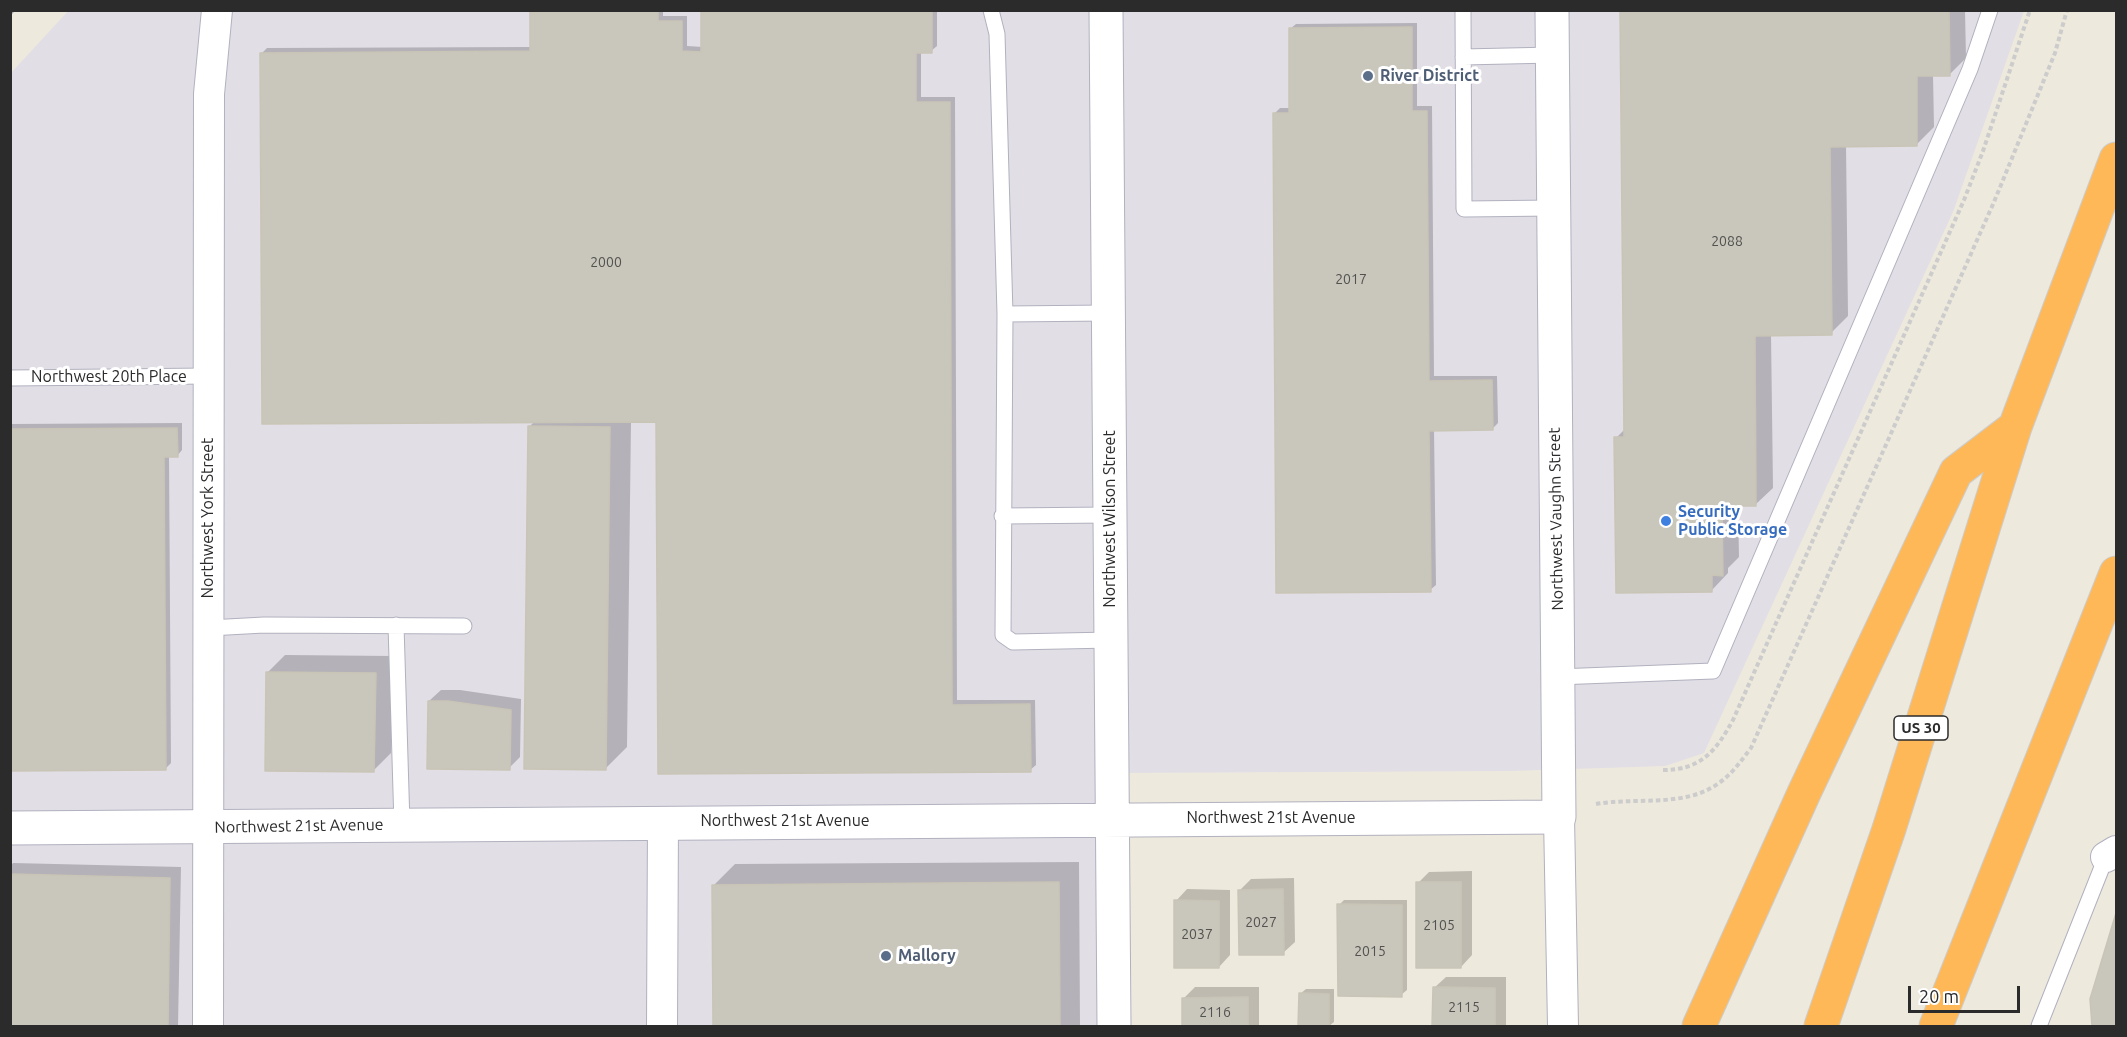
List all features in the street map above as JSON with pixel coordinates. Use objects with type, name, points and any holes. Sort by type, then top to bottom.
[{"type":"highway","name":"US 30","points":[[1821,1026],[1889,829],[2015,427],[2116,159]]},
{"type":"highway","points":[[1699,1026],[1804,793],[1956,472],[2015,427]]},
{"type":"highway","points":[[1935,1026],[2116,573]]},
{"type":"street","name":"Northwest York Street","points":[[208,1026],[209,94],[217,10]]},
{"type":"street","name":"Northwest Wilson Street","points":[[1106,10],[1114,1026]]},
{"type":"street","name":"Northwest Vaughn Street","points":[[1552,10],[1557,676],[1563,1026]]},
{"type":"street","name":"Northwest 21st Avenue","points":[[10,828],[1559,816]]},
{"type":"street","points":[[662,1026],[663,822]]},
{"type":"lane","points":[[991,10],[997,34],[1005,314],[1003,635],[1013,642],[1111,640]]},
{"type":"lane","points":[[1557,676],[1713,671],[1966,80],[1990,10]]},
{"type":"lane","points":[[1463,11],[1464,209],[1554,208]]},
{"type":"lane","points":[[1463,57],[1553,55]]},
{"type":"lane","points":[[1005,314],[1108,313]]},
{"type":"lane","name":"Northwest 20th Place","points":[[10,378],[208,376]]},
{"type":"lane","points":[[1002,516],[1110,515]]},
{"type":"lane","points":[[208,628],[264,625],[464,626]]},
{"type":"lane","points":[[396,625],[402,825]]},
{"type":"lane","points":[[2039,1026],[2111,854]]},
{"type":"path","points":[[1663,770],[1685,768],[1698,763],[1713,752],[1733,720],[1964,200],[1983,151],[2030,10]]},
{"type":"path","points":[[1559,816],[1601,803],[1661,800],[1692,795],[1718,784],[1734,770],[1751,748],[1994,202],[2055,53],[2067,10]]},
{"type":"shaded area","points":[[69,10],[2024,11],[1953,212],[1704,753],[1665,766],[1509,771],[1111,773],[1112,1026],[11,1026],[10,74]]},
{"type":"building","points":[[530,10],[658,10],[658,21],[682,21],[682,51],[701,52],[701,10],[932,10],[932,53],[916,53],[916,102],[950,102],[952,705],[1030,704],[1031,772],[658,774],[656,422],[262,424],[260,53],[530,51]]},
{"type":"building","points":[[1620,10],[1949,10],[1950,76],[1917,76],[1917,146],[1830,147],[1832,335],[1755,336],[1756,506],[1722,506],[1723,576],[1712,575],[1712,592],[1616,593],[1614,437],[1624,437]]},
{"type":"building","points":[[1412,27],[1412,111],[1427,111],[1429,381],[1492,380],[1493,430],[1429,431],[1431,592],[1276,593],[1273,113],[1289,113],[1289,28]]},
{"type":"building","points":[[528,426],[610,427],[606,770],[524,769]]},
{"type":"building","points":[[177,428],[178,457],[164,457],[166,770],[10,771],[10,429]]},
{"type":"building","points":[[266,672],[376,673],[374,772],[265,771]]},
{"type":"building","points":[[428,701],[448,701],[511,710],[510,770],[427,769]]},
{"type":"building","points":[[10,874],[170,878],[168,1026],[10,1026]]},
{"type":"building","name":"Mallory","points":[[1059,882],[1060,1026],[713,1026],[712,885]]},
{"type":"building","points":[[1416,882],[1461,882],[1461,968],[1416,968]]},
{"type":"building","points":[[1283,889],[1284,955],[1239,955],[1238,890]]},
{"type":"building","points":[[1174,900],[1219,901],[1219,968],[1174,968]]},
{"type":"building","points":[[1337,904],[1402,905],[1402,997],[1338,996]]},
{"type":"building","points":[[2116,913],[2116,1026],[2092,1026],[2090,999]]},
{"type":"building","points":[[1433,987],[1495,988],[1495,1026],[1432,1026]]},
{"type":"building","points":[[1299,993],[1329,994],[1329,1026],[1298,1026]]},
{"type":"building","points":[[1248,997],[1248,1026],[1182,1026],[1182,998]]},
{"type":"place","name":"River District","points":[[1368,76]]},
{"type":"place","name":"Security Public Storage","points":[[1666,521]]},
{"type":"place","name":"Mallory","points":[[886,956]]}]
